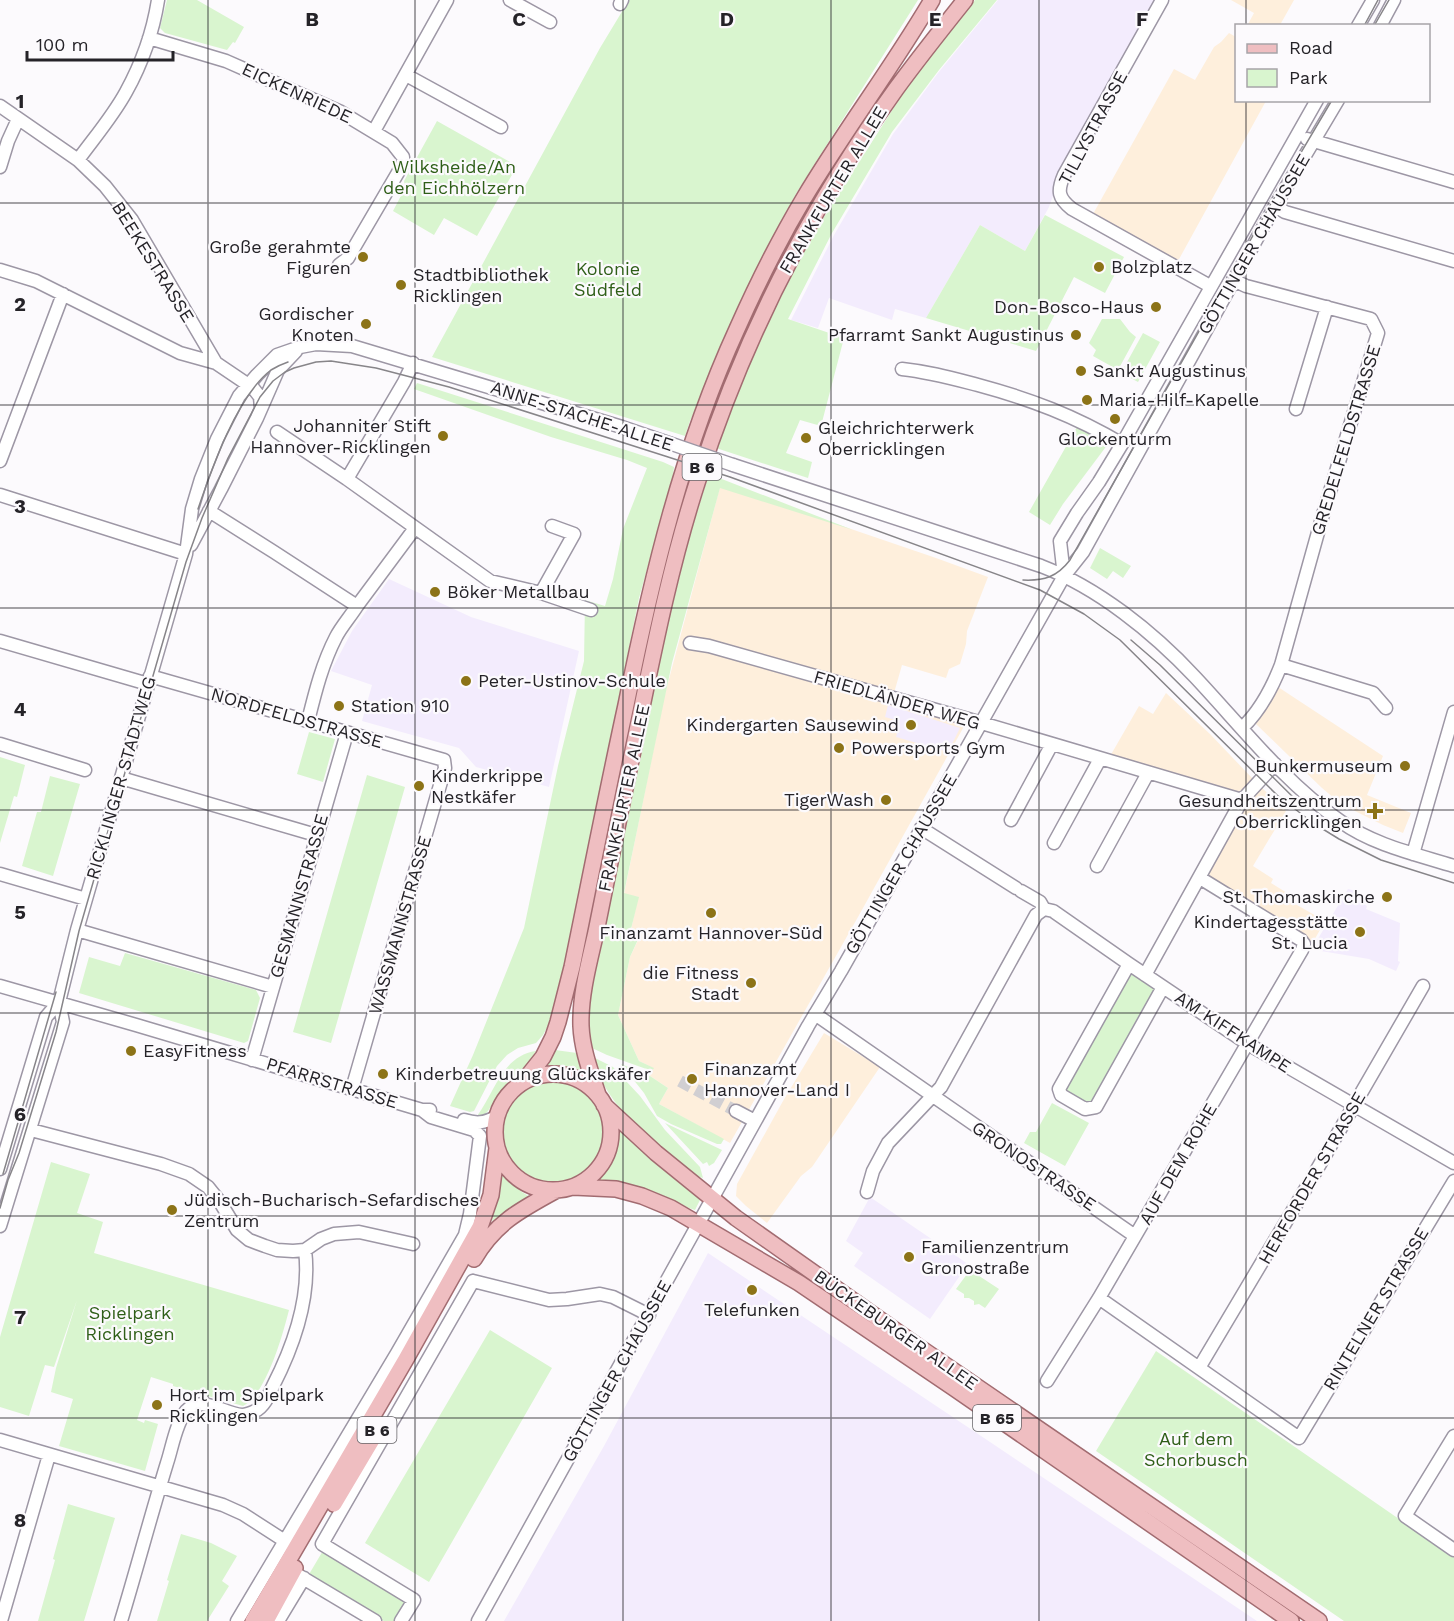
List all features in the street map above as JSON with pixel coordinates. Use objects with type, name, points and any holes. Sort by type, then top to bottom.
[{"type":"main road","name":"FRANKFURTER ALLEE","points":[[523,1082],[543,1057],[563,1005],[648,599],[666,527],[693,438],[709,395],[736,330],[803,199],[932,0]]},
{"type":"main road","name":"FRANKFURTER ALLEE","points":[[601,1100],[585,1054],[581,1027],[583,997],[672,573],[696,484],[752,337],[796,247],[840,171],[894,91],[965,0]]},
{"type":"main road","points":[[523,1082],[533,1077],[557,1074],[568,1076],[589,1087],[601,1100]]},
{"type":"main road","name":"B 6","points":[[523,1082],[506,1097],[496,1117],[497,1148],[507,1168],[523,1182],[544,1190],[555,1191]]},
{"type":"main road","name":"B 6","points":[[253,1621],[290,1545],[359,1442],[465,1265],[499,1225],[555,1191],[573,1187],[592,1176],[599,1167],[609,1148],[610,1126],[601,1100]]},
{"type":"main road","name":"BÜCKEBURGER ALLEE","points":[[601,1100],[656,1153],[753,1230],[916,1345],[1319,1621]]},
{"type":"main road","name":"B 6","points":[[266,1621],[298,1575],[465,1265],[486,1212],[493,1183],[497,1148]]},
{"type":"main road","name":"BÜCKEBURGER ALLEE","points":[[573,1187],[616,1189],[642,1196],[671,1208],[799,1283],[1291,1621]]},
{"type":"street","points":[[78,160],[125,93],[137,70],[149,38],[158,0]]},
{"type":"street","points":[[374,131],[447,0]]},
{"type":"street","points":[[510,0],[550,22]]},
{"type":"street","name":"TILLYSTRASSE","points":[[1162,0],[1064,175],[1060,184],[1060,192],[1063,201],[1071,209],[1210,286]]},
{"type":"street","points":[[1360,24],[1373,0]]},
{"type":"street","points":[[1381,24],[1394,0]]},
{"type":"street","name":"EICKENRIEDE","points":[[149,38],[237,65],[339,111],[374,131],[398,149],[403,157],[402,165],[348,258],[339,265]]},
{"type":"street","points":[[406,75],[501,127]]},
{"type":"street","name":"GÖTTINGER CHAUSSEE","points":[[1064,576],[1060,541],[1122,444],[1316,102]]},
{"type":"street","name":"GÖTTINGER CHAUSSEE","points":[[478,1621],[815,1014],[1064,576],[1083,552],[1233,280],[1337,102]]},
{"type":"street","name":"BEEKESTRASSE","points":[[0,106],[78,160],[105,186],[132,220],[216,363],[254,388],[260,396],[261,408]]},
{"type":"street","points":[[0,167],[18,119]]},
{"type":"street","points":[[1297,136],[1454,182]]},
{"type":"street","points":[[1275,206],[1285,212],[1454,261]]},
{"type":"street","points":[[0,270],[36,281],[180,353],[216,363]]},
{"type":"street","name":"GREDELFELDSTRASSE","points":[[1233,280],[1246,286],[1371,319],[1378,333],[1281,664],[1255,715],[1242,728]]},
{"type":"street","points":[[0,461],[63,294]]},
{"type":"street","points":[[1296,409],[1327,307]]},
{"type":"street","name":"ANNE-STACHE-ALLEE","points":[[239,396],[277,356],[300,346],[316,344],[352,346],[622,427],[1041,566],[1089,590],[1132,620],[1171,653],[1275,764],[1340,822],[1375,840],[1454,866]]},
{"type":"street","name":"ANNE-STACHE-ALLEE","points":[[261,408],[281,364],[300,346]]},
{"type":"street","points":[[347,479],[413,363]]},
{"type":"street","points":[[902,369],[927,371],[1024,398],[1079,420],[1122,444]]},
{"type":"street","name":"ANNE-STACHE-ALLEE","points":[[248,385],[276,373]]},
{"type":"street","name":"RICKLINGER STADTWEG","points":[[0,1226],[63,1022],[59,1002],[77,930],[186,554],[192,509],[201,479],[220,433],[239,396]]},
{"type":"street","name":"RICKLINGER STADTWEG","points":[[186,554],[261,408]]},
{"type":"street","points":[[278,432],[489,580],[541,593],[591,610]]},
{"type":"street","points":[[0,495],[186,554]]},
{"type":"street","points":[[209,511],[357,606]]},
{"type":"street","points":[[541,593],[574,534],[552,526]]},
{"type":"street","points":[[308,722],[318,680],[336,636],[415,528]]},
{"type":"street","name":"NORDFELDSTRASSE","points":[[0,641],[347,732],[444,760]]},
{"type":"street","name":"FRIEDLÄNDER WEG","points":[[690,643],[709,646],[981,723],[1242,800]]},
{"type":"street","points":[[1281,664],[1373,693],[1386,708]]},
{"type":"street","points":[[1413,854],[1454,712]]},
{"type":"street","name":"GESMANNSTRASSE","points":[[252,1060],[347,732]]},
{"type":"street","points":[[0,744],[85,770]]},
{"type":"street","points":[[1011,820],[1052,744]]},
{"type":"street","points":[[1054,843],[1100,759]]},
{"type":"street","name":"WASSMANNSTRASSE","points":[[352,1089],[445,768],[444,760]]},
{"type":"street","points":[[1145,975],[1242,800],[1275,764]]},
{"type":"street","points":[[1097,866],[1148,773]]},
{"type":"street","points":[[120,778],[316,835]]},
{"type":"street","name":"AM KIFFKAMPE","points":[[921,828],[1040,902],[1044,909],[1053,911],[1248,1044],[1454,1163]]},
{"type":"street","points":[[0,874],[86,899]]},
{"type":"street","name":"AUF DEM ROHE","points":[[1047,1381],[1099,1299],[1304,944],[1200,878]]},
{"type":"street","points":[[867,1192],[873,1172],[888,1143],[941,1087],[1036,915],[1044,909]]},
{"type":"street","points":[[77,930],[273,987]]},
{"type":"street","points":[[1129,964],[1059,1089],[1061,1095],[1085,1109],[1096,1107],[1163,987]]},
{"type":"street","name":"PFARRSTRASSE","points":[[0,986],[422,1110],[432,1110],[474,1123],[496,1117]]},
{"type":"street","name":"HERFORDER STRASSE","points":[[1199,1368],[1423,986]]},
{"type":"street","name":"RICKLINGER STADTWEG","points":[[0,1169],[46,1017],[59,1002]]},
{"type":"street","name":"GRONOSTRASSE","points":[[815,1014],[1136,1236]]},
{"type":"street","name":"PFARRSTRASSE","points":[[422,1110],[431,1118],[474,1130],[480,1136],[465,1235],[465,1265]]},
{"type":"street","points":[[736,1111],[755,1121]]},
{"type":"street","points":[[31,1130],[161,1164],[189,1174],[208,1187],[237,1230],[249,1240],[277,1250],[305,1250],[321,1239],[334,1234],[359,1232],[413,1244]]},
{"type":"street","name":"RINTELNER STRASSE","points":[[1199,1368],[1299,1438],[1454,1181]]},
{"type":"street","points":[[122,1621],[181,1420],[189,1408],[198,1404],[243,1415],[261,1408],[291,1348],[297,1328],[305,1290],[305,1250]]},
{"type":"street","points":[[401,1621],[414,1600],[322,1544],[457,1311],[465,1265],[549,1300],[600,1294],[613,1297],[649,1315]]},
{"type":"street","points":[[1099,1299],[1199,1368]]},
{"type":"street","points":[[1454,1436],[1405,1516],[1454,1550]]},
{"type":"street","points":[[0,1440],[223,1504],[243,1514],[290,1545],[237,1621]]},
{"type":"street","points":[[1,1621],[49,1455]]},
{"type":"street","points":[[278,1621],[298,1575],[375,1621]]},
{"type":"shaded area","points":[[998,0],[1156,0],[1055,179],[1054,193],[1049,207],[1025,251],[980,225],[926,318],[895,309],[892,320],[829,298],[818,328],[791,320],[834,235],[893,134],[938,73]]},
{"type":"shaded area","points":[[1231,0],[1294,0],[1281,24],[1248,24],[1254,13]]},
{"type":"shaded area","points":[[1229,33],[1235,36],[1235,102],[1265,102],[1178,261],[1093,214],[1174,69],[1195,80],[1214,47]]},
{"type":"shaded area","points":[[720,487],[813,516],[988,577],[967,631],[960,664],[949,669],[946,678],[902,665],[892,700],[967,721],[730,1143],[659,1104],[668,1088],[650,1076],[653,1068],[639,1061],[618,1015],[630,957],[641,934],[631,930],[638,897],[624,894],[664,698]]},
{"type":"shaded area","name":"Peter-Ustinov-Schule","points":[[389,579],[471,617],[579,651],[549,787],[476,767],[459,748],[362,721],[372,685],[331,671],[352,631]]},
{"type":"shaded area","points":[[1275,685],[1383,756],[1367,795],[1411,813],[1403,833],[1341,804],[1254,722]]},
{"type":"shaded area","points":[[1166,693],[1253,779],[1243,790],[1234,792],[1109,758],[1139,706],[1153,714]]},
{"type":"shaded area","points":[[888,705],[960,728],[948,752],[896,737],[899,727],[894,725],[895,720],[885,717]]},
{"type":"shaded area","points":[[1259,785],[1286,811],[1253,866],[1273,879],[1271,883],[1292,896],[1290,901],[1325,921],[1312,944],[1204,878]]},
{"type":"shaded area","name":"Kindertagesstätte St. Lucia","points":[[1348,889],[1360,892],[1357,900],[1367,906],[1366,909],[1400,923],[1398,961],[1400,962],[1396,971],[1369,959],[1321,951],[1316,947],[1316,942]]},
{"type":"shaded area","points":[[824,1033],[880,1067],[812,1167],[801,1176],[767,1223],[736,1196],[737,1184]]},
{"type":"shaded area","name":"Familienzentrum Gronostraße","points":[[870,1197],[968,1264],[930,1319],[854,1266],[863,1253],[846,1241]]},
{"type":"shaded area","points":[[708,1253],[1257,1621],[504,1621],[604,1446]]},
{"type":"green space","points":[[167,0],[197,0],[244,27],[235,43],[233,42],[227,50],[165,33],[160,28]]},
{"type":"green space","name":"Kolonie Südfeld","points":[[629,0],[918,0],[797,192],[774,234],[685,436],[432,357],[600,48]]},
{"type":"green space","points":[[975,0],[997,0],[939,70],[892,132],[832,233],[788,319],[844,338],[821,426],[800,420],[786,453],[812,462],[808,478],[716,448],[757,343],[796,261],[905,90]]},
{"type":"green space","name":"Wilksheide/An den Eichhölzern","points":[[437,121],[517,166],[477,236],[444,218],[434,235],[393,211],[405,188],[404,181]]},
{"type":"green space","points":[[1045,215],[1124,257],[1105,293],[1074,277],[1036,351],[926,318],[980,225],[1025,251]]},
{"type":"green space","points":[[1102,319],[1120,319],[1136,337],[1118,370],[1093,356],[1096,350],[1089,343]]},
{"type":"green space","points":[[1143,333],[1160,342],[1138,382],[1121,373]]},
{"type":"green space","points":[[417,383],[674,467],[639,598],[564,968],[551,1020],[536,1043],[518,1048],[507,1055],[497,1066],[474,1111],[470,1112],[450,1106],[524,928],[558,766],[584,661],[585,600],[605,606],[623,529],[647,468],[414,389]]},
{"type":"green space","points":[[1077,427],[1108,444],[1050,525],[1029,512]]},
{"type":"green space","points":[[709,474],[853,530],[720,488],[672,663],[624,893],[639,897],[631,929],[641,933],[630,957],[618,1015],[639,1061],[654,1068],[652,1071],[592,1048],[588,1028],[588,1000],[661,652],[690,534]]},
{"type":"green space","points":[[1100,548],[1131,566],[1123,578],[1113,571],[1107,579],[1090,568]]},
{"type":"green space","points":[[309,732],[335,739],[323,782],[297,774]]},
{"type":"green space","points":[[0,757],[25,765],[17,797],[14,796],[0,843]]},
{"type":"green space","points":[[367,775],[405,787],[331,1043],[293,1032]]},
{"type":"green space","points":[[50,776],[80,784],[53,876],[22,866],[37,812],[41,812]]},
{"type":"green space","points":[[125,953],[256,990],[260,998],[248,1041],[244,1043],[79,993],[89,957],[120,966]]},
{"type":"green space","points":[[1129,964],[1163,987],[1096,1107],[1061,1095]]},
{"type":"green space","points":[[555,1050],[577,1053],[585,1072],[582,1074],[563,1067],[545,1067]]},
{"type":"green space","points":[[536,1051],[485,1115],[481,1118],[477,1116],[507,1067],[524,1054]]},
{"type":"green space","points":[[591,1056],[613,1067],[640,1096],[665,1130],[700,1167],[703,1178],[694,1175],[662,1149],[620,1109],[599,1076]]},
{"type":"green space","points":[[621,1064],[650,1076],[668,1088],[659,1104],[724,1139],[721,1144],[657,1116],[644,1093]]},
{"type":"green space","points":[[554,1081],[573,1085],[590,1096],[601,1113],[605,1132],[601,1151],[590,1168],[573,1179],[554,1183],[535,1179],[518,1168],[507,1151],[503,1132],[507,1113],[518,1096],[535,1085]]},
{"type":"green space","points":[[1052,1103],[1089,1123],[1065,1166],[1024,1143],[1030,1132],[1036,1132]]},
{"type":"green space","points":[[665,1123],[722,1150],[714,1163],[709,1166],[707,1162],[703,1164]]},
{"type":"green space","points":[[618,1129],[694,1192],[700,1200],[695,1210],[635,1186],[600,1183],[598,1179],[613,1156]]},
{"type":"green space","name":"Spielpark Ricklingen","points":[[51,1162],[90,1174],[77,1213],[103,1222],[94,1253],[289,1310],[278,1348],[266,1377],[259,1390],[243,1406],[173,1386],[173,1384],[151,1377],[137,1420],[158,1424],[145,1471],[59,1446],[73,1399],[51,1392],[77,1300],[54,1367],[45,1365],[29,1416],[0,1407],[0,1337]]},
{"type":"green space","points":[[501,1172],[530,1197],[492,1221]]},
{"type":"green space","points":[[970,1270],[999,1289],[985,1308],[979,1304],[974,1305],[974,1301],[964,1298],[964,1294],[956,1289]]},
{"type":"green space","points":[[490,1330],[552,1368],[429,1582],[365,1543]]},
{"type":"green space","name":"Auf dem Schorbusch","points":[[1156,1351],[1454,1557],[1454,1621],[1344,1621],[1096,1451]]},
{"type":"green space","points":[[68,1504],[115,1518],[84,1621],[38,1621],[55,1560],[53,1559]]},
{"type":"green space","points":[[181,1534],[211,1543],[237,1556],[222,1581],[229,1586],[207,1621],[157,1621]]},
{"type":"green space","points":[[324,1549],[409,1601],[397,1621],[384,1621],[308,1576]]},
{"type":"tunnel","points":[[680,1081],[736,1111]]},
{"type":"tram line","points":[[1365,24],[1378,0]]},
{"type":"tram line","points":[[1375,24],[1389,0]]},
{"type":"tram line","points":[[1023,580],[1050,577],[1070,560],[1331,102]]},
{"type":"tram line","points":[[0,1208],[56,1032],[79,931],[186,562],[202,518],[228,458],[260,397],[273,381],[285,372],[316,362],[331,361],[376,368],[449,387],[730,477],[1040,590],[1084,614],[1120,640],[1277,795],[1313,823],[1381,860],[1454,883]]},
{"type":"tram line","points":[[198,509],[227,434],[247,397],[271,370],[288,362]]},
{"type":"tram line","points":[[1131,640],[1160,665],[1297,801]]},
{"type":"tram line","points":[[3,1174],[56,992]]},
{"type":"place","name":"Große gerahmte Figuren","points":[[363,257]]},
{"type":"place","name":"Bolzplatz","points":[[1099,267]]},
{"type":"place","name":"Stadtbibliothek Ricklingen","points":[[401,285]]},
{"type":"place","name":"Don-Bosco-Haus","points":[[1156,307]]},
{"type":"place","name":"Gordischer Knoten","points":[[366,324]]},
{"type":"place","name":"Pfarramt Sankt Augustinus","points":[[1076,335]]},
{"type":"place","name":"Sankt Augustinus","points":[[1081,371]]},
{"type":"place","name":"Maria-Hilf-Kapelle","points":[[1087,400]]},
{"type":"place","name":"Glockenturm","points":[[1115,419]]},
{"type":"place","name":"Johanniter Stift Hannover-Ricklingen","points":[[443,436]]},
{"type":"place","name":"Gleichrichterwerk Oberricklingen","points":[[806,438]]},
{"type":"place","name":"Böker Metallbau","points":[[435,592]]},
{"type":"place","name":"Peter-Ustinov-Schule","points":[[466,681]]},
{"type":"place","name":"Station 910","points":[[339,706]]},
{"type":"place","name":"Kindergarten Sausewind","points":[[911,725]]},
{"type":"place","name":"Powersports Gym","points":[[839,748]]},
{"type":"place","name":"Bunkermuseum","points":[[1405,766]]},
{"type":"place","name":"Kinderkrippe Nestkäfer","points":[[419,786]]},
{"type":"place","name":"TigerWash","points":[[886,800]]},
{"type":"place","name":"Gesundheitszentrum Oberricklingen","points":[[1375,811]]},
{"type":"place","name":"St. Thomaskirche","points":[[1387,897]]},
{"type":"place","name":"Finanzamt Hannover-Süd","points":[[711,913]]},
{"type":"place","name":"Kindertagesstätte St. Lucia","points":[[1360,932]]},
{"type":"place","name":"die Fitness Stadt","points":[[751,983]]},
{"type":"place","name":"EasyFitness","points":[[131,1051]]},
{"type":"place","name":"Kinderbetreuung Glückskäfer","points":[[383,1074]]},
{"type":"place","name":"Finanzamt Hannover-Land I","points":[[692,1079]]},
{"type":"place","name":"Jüdisch-Bucharisch-Sefardisches Zentrum","points":[[172,1210]]},
{"type":"place","name":"Familienzentrum Gronostraße","points":[[909,1257]]},
{"type":"place","name":"Telefunken","points":[[752,1290]]},
{"type":"place","name":"Hort im Spielpark Ricklingen","points":[[157,1405]]}]
